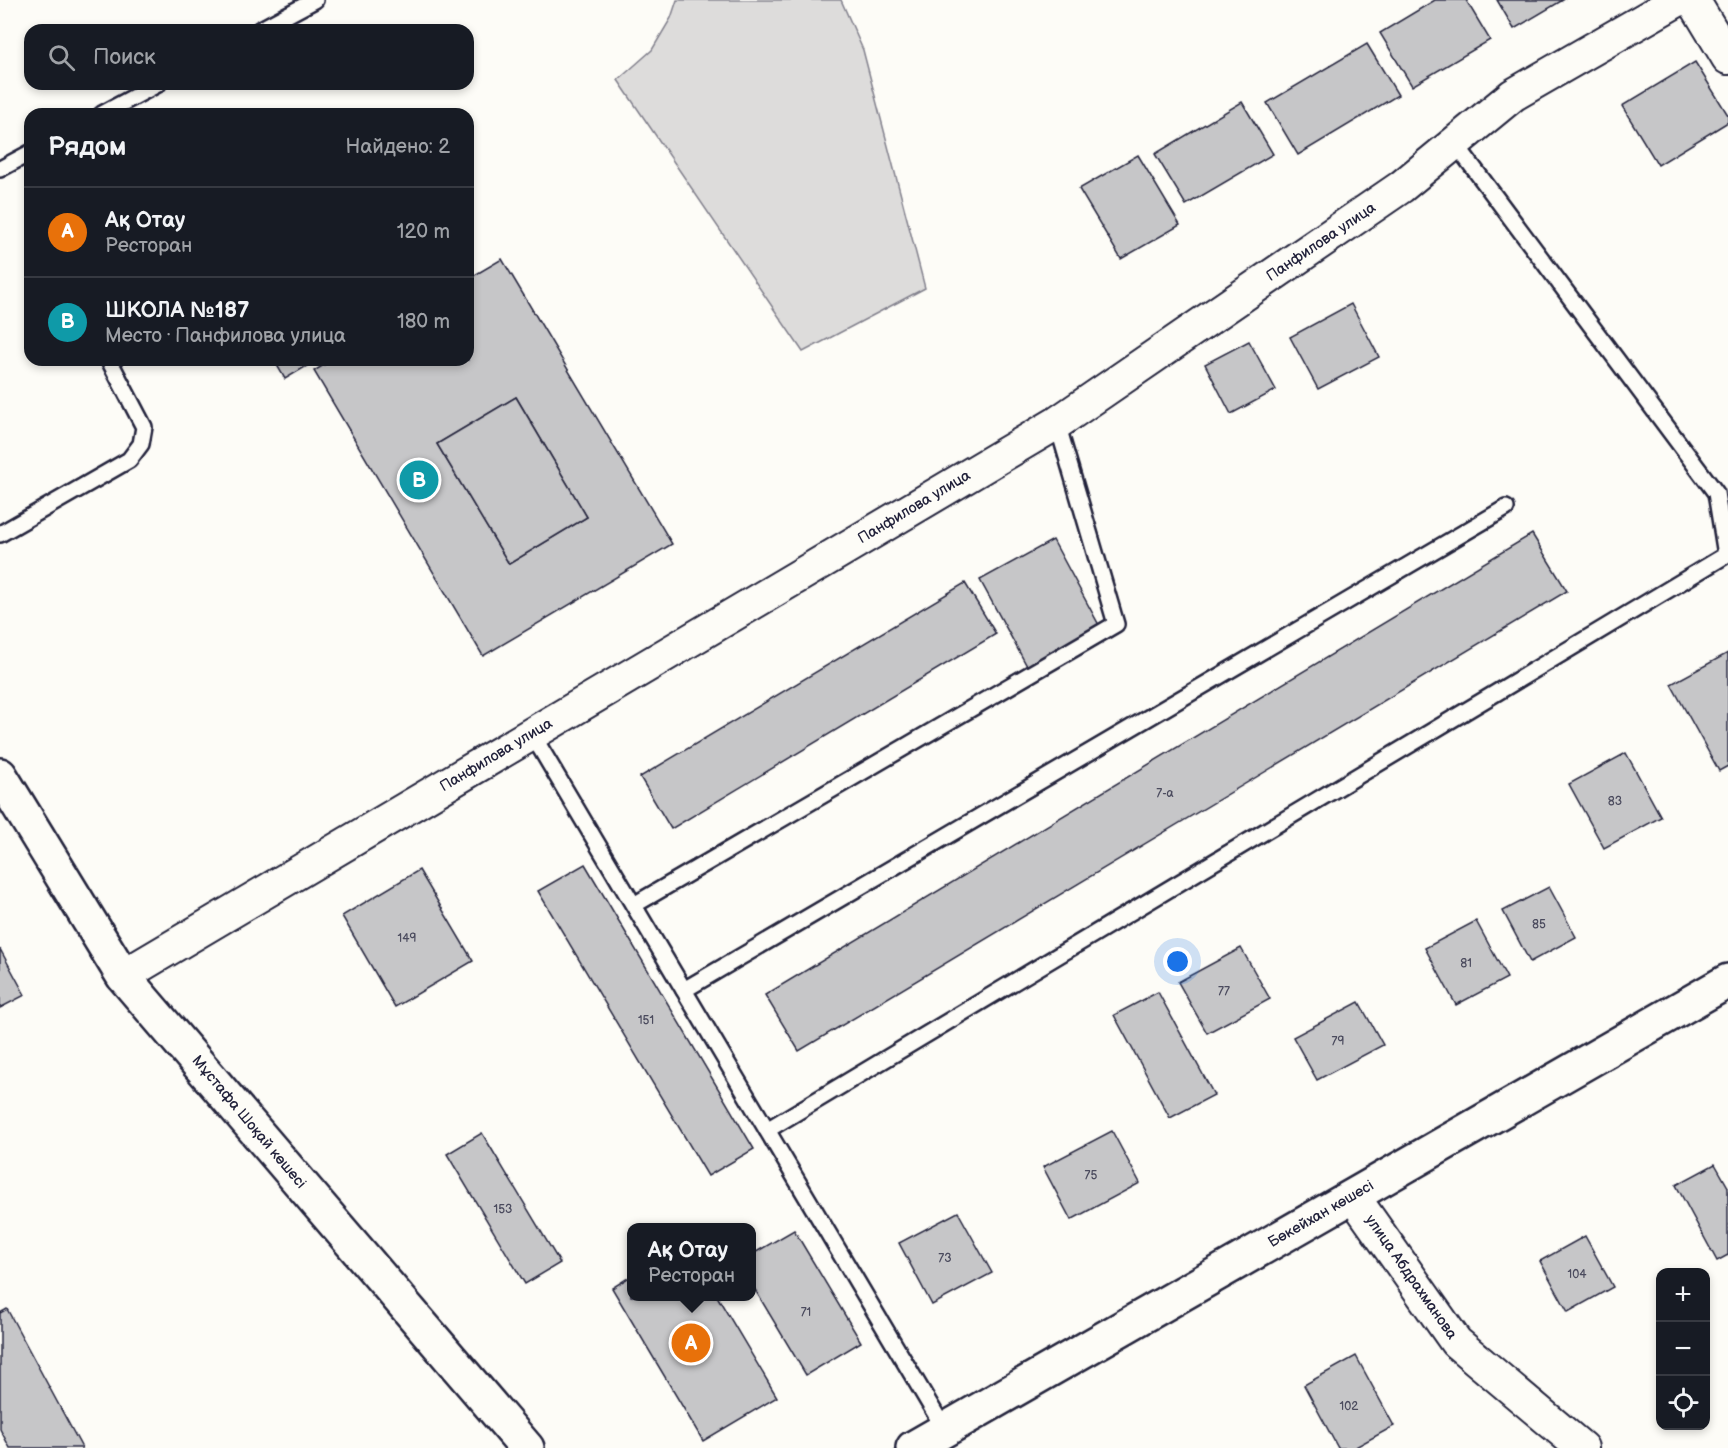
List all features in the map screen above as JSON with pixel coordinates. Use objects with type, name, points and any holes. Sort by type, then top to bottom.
[{"type":"street","name":"Панфилова улица","points":[[123,975],[1057,423],[1401,187],[1513,94],[1678,0]]},
{"type":"street","points":[[1693,0],[1728,58]]},
{"type":"street","name":"Мұстафа Шоқай көшесі","points":[[0,776],[123,975],[527,1448]]},
{"type":"street","name":"Бөкейхан көшесі","points":[[913,1448],[1728,981]]},
{"type":"street","name":"улица Абдрахманова","points":[[1353,1196],[1456,1342],[1582,1448]]},
{"type":"lane","points":[[270,24],[315,0]]},
{"type":"lane","points":[[113,108],[147,90]]},
{"type":"lane","points":[[767,1130],[1726,555],[1716,493],[1455,143]]},
{"type":"lane","points":[[0,169],[24,156]]},
{"type":"lane","points":[[0,534],[129,460],[141,444],[144,427],[112,366]]},
{"type":"lane","points":[[633,905],[1116,624],[1057,423]]},
{"type":"lane","points":[[684,990],[1506,508]]},
{"type":"lane","points":[[532,734],[945,1430]]},
{"type":"shaded area","points":[[677,0],[841,0],[863,50],[925,288],[803,352],[618,80],[652,50],[671,18]]},
{"type":"building","points":[[1435,0],[1466,0],[1490,40],[1412,86],[1380,33]]},
{"type":"building","points":[[1497,0],[1563,0],[1514,29]]},
{"type":"building","points":[[1367,44],[1398,95],[1298,155],[1267,103]]},
{"type":"building","points":[[1695,62],[1728,115],[1728,122],[1658,165],[1622,106]]},
{"type":"building","points":[[1242,102],[1273,154],[1186,205],[1155,154]]},
{"type":"building","points":[[1138,155],[1180,225],[1121,259],[1079,189]]},
{"type":"building","points":[[502,259],[672,544],[483,656],[314,371],[322,366],[474,366],[474,275]],"holes":[[[516,397],[587,517],[509,564],[437,444]]]},
{"type":"building","points":[[1351,304],[1379,357],[1318,389],[1290,337]]},
{"type":"building","points":[[1249,341],[1276,390],[1231,414],[1205,364]]},
{"type":"building","points":[[277,366],[307,366],[285,379]]},
{"type":"building","points":[[516,397],[587,517],[509,564],[437,444]]},
{"type":"building","points":[[1532,534],[1567,591],[799,1051],[765,995]]},
{"type":"building","points":[[1053,540],[1100,627],[1027,666],[980,580]]},
{"type":"building","points":[[965,583],[996,634],[671,829],[640,777]]},
{"type":"building","points":[[1728,653],[1728,766],[1719,771],[1671,684]]},
{"type":"building","points":[[1626,753],[1661,817],[1604,848],[1569,784]]},
{"type":"building","points":[[585,864],[754,1149],[708,1176],[538,891]]},
{"type":"building","points":[[419,870],[473,961],[395,1007],[342,916]]},
{"type":"building","points":[[1549,887],[1576,937],[1530,962],[1503,911]]},
{"type":"building","points":[[1476,921],[1507,978],[1456,1005],[1425,948]]},
{"type":"building","points":[[1241,948],[1270,999],[1207,1033],[1178,982]]},
{"type":"building","points":[[0,949],[25,995],[0,1008]]},
{"type":"building","points":[[1158,992],[1214,1095],[1170,1118],[1114,1015]]},
{"type":"building","points":[[1359,1002],[1383,1045],[1317,1080],[1293,1037]]},
{"type":"building","points":[[1112,1131],[1140,1183],[1071,1220],[1043,1167]]},
{"type":"building","points":[[482,1133],[560,1263],[525,1284],[447,1154]]},
{"type":"building","points":[[1715,1164],[1728,1187],[1728,1255],[1717,1261],[1676,1185]]},
{"type":"building","points":[[958,1212],[992,1273],[932,1305],[899,1243]]},
{"type":"building","points":[[794,1230],[861,1342],[806,1375],[756,1291],[756,1252]]},
{"type":"building","points":[[1585,1236],[1613,1287],[1568,1312],[1540,1261]]},
{"type":"building","points":[[627,1279],[627,1301],[720,1301],[777,1397],[703,1441],[612,1288]]},
{"type":"building","points":[[7,1309],[82,1448],[10,1448],[0,1429],[0,1313]]},
{"type":"building","points":[[1356,1356],[1394,1426],[1354,1448],[1338,1448],[1304,1385]]},
{"type":"place","name":"ШКОЛА №187","points":[[419,480]]},
{"type":"place","name":"Ақ Отау","points":[[691,1343]]}]
